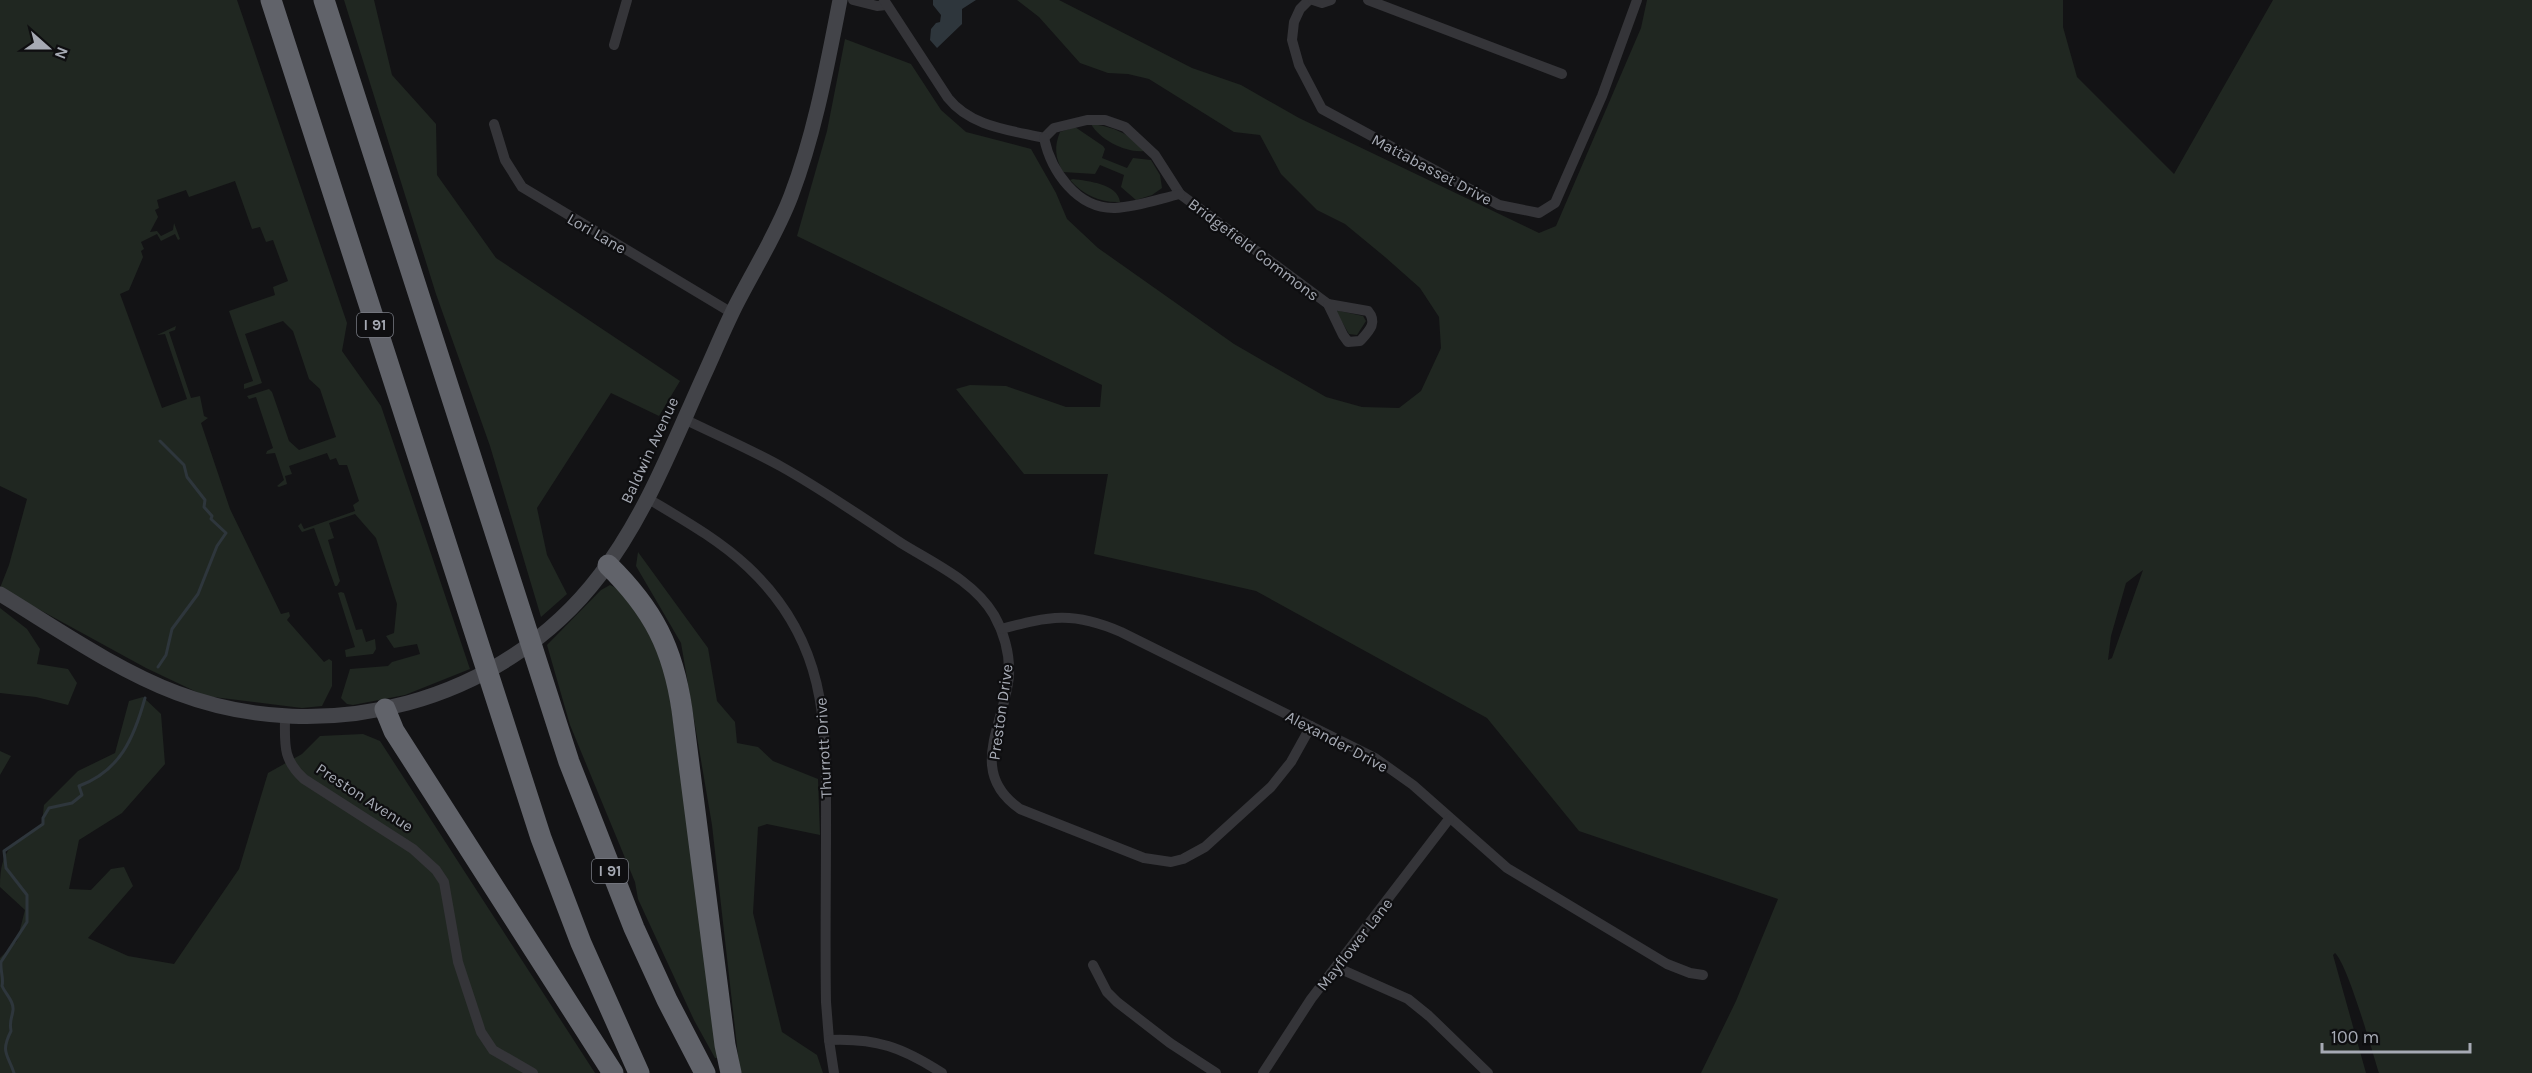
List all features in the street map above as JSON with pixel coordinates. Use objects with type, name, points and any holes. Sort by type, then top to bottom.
[{"type":"highway","name":"I 91","points":[[271,0],[534,817],[568,912],[639,1073]]},
{"type":"highway","name":"I 91","points":[[324,0],[569,762],[614,880],[656,976],[705,1073]]},
{"type":"highway","points":[[608,565],[633,590],[652,617],[664,640],[676,675],[725,1045],[731,1073]]},
{"type":"highway","points":[[385,709],[394,731],[613,1073]]},
{"type":"main road","name":"Baldwin Avenue","points":[[285,716],[338,716],[385,709],[448,691],[510,658],[553,626],[578,602],[608,565],[647,498],[732,313],[779,226],[802,167],[840,0]]},
{"type":"main road","points":[[0,594],[115,662],[165,688],[231,709],[285,716]]},
{"type":"street","points":[[614,45],[627,0]]},
{"type":"street","points":[[853,0],[878,6],[885,3],[948,98],[958,108],[979,122],[1044,138]]},
{"type":"street","name":"Mattabasset Drive","points":[[1331,0],[1322,3],[1311,0],[1297,15],[1292,40],[1299,65],[1322,109],[1499,205],[1539,213],[1555,203],[1602,96],[1637,0]]},
{"type":"street","points":[[1368,0],[1562,74]]},
{"type":"street","name":"Bridgefield Commons","points":[[1180,194],[1131,207],[1112,208],[1086,200],[1070,190],[1062,179],[1046,148],[1044,138],[1054,128],[1079,121],[1094,119],[1125,127],[1146,145],[1180,194],[1328,304],[1368,311],[1373,318],[1371,328],[1358,343],[1346,341],[1328,304]]},
{"type":"street","name":"Lori Lane","points":[[494,124],[505,160],[522,187],[732,313]]},
{"type":"street","name":"Preston Drive","points":[[684,419],[781,467],[960,580],[984,602],[1001,629],[1009,660],[1009,675],[991,757],[993,774],[998,788],[1007,800],[1020,809],[1144,858],[1171,862],[1183,859],[1205,847],[1282,775],[1311,726]]},
{"type":"street","name":"Thurrott Drive","points":[[647,498],[712,538],[749,568],[772,594],[791,622],[813,668],[820,691],[826,743],[825,966],[828,1040],[834,1073]]},
{"type":"street","name":"Alexander Drive","points":[[1001,629],[1055,617],[1090,620],[1121,632],[1375,758],[1396,772],[1494,857],[1529,882],[1667,964],[1690,973],[1703,975]]},
{"type":"street","name":"Preston Avenue","points":[[285,716],[285,744],[287,757],[293,769],[304,779],[413,849],[436,870],[444,882],[458,962],[481,1032],[493,1050],[533,1073]]},
{"type":"street","name":"Mayflower Lane","points":[[1263,1073],[1311,999],[1449,819]]},
{"type":"street","points":[[1094,964],[1107,992],[1117,1002],[1170,1043],[1216,1073]]},
{"type":"street","points":[[1336,967],[1408,999],[1488,1073]]},
{"type":"street","points":[[828,1040],[854,1039],[878,1042],[914,1056],[942,1073]]},
{"type":"shaded area","points":[[0,0],[237,0],[347,323],[342,351],[381,406],[470,669],[405,695],[353,705],[347,704],[341,698],[350,669],[388,666],[392,662],[420,654],[417,644],[394,648],[386,636],[394,633],[397,604],[376,538],[355,514],[329,523],[334,538],[328,540],[340,581],[337,586],[335,586],[314,528],[302,532],[298,526],[301,523],[304,529],[355,511],[353,505],[359,501],[347,465],[339,465],[336,458],[330,460],[327,453],[289,466],[292,474],[285,476],[287,484],[277,486],[284,480],[275,453],[266,454],[273,448],[256,397],[249,399],[247,396],[269,389],[272,392],[289,441],[299,450],[336,437],[320,389],[309,379],[293,331],[283,321],[245,334],[262,383],[244,389],[244,384],[253,381],[229,311],[275,295],[273,287],[288,281],[273,240],[266,242],[260,227],[252,229],[235,181],[189,197],[186,190],[157,200],[159,208],[155,210],[158,217],[150,232],[157,231],[161,236],[173,230],[174,223],[180,239],[178,240],[175,234],[161,241],[157,234],[141,242],[144,249],[141,251],[143,257],[129,290],[120,294],[162,408],[187,399],[165,334],[157,335],[176,326],[175,330],[169,332],[191,398],[200,396],[204,416],[208,418],[201,423],[230,509],[281,614],[289,612],[290,616],[287,620],[324,662],[329,659],[332,661],[332,686],[322,706],[302,708],[205,696],[146,668],[0,588],[9,565],[27,499],[0,486]]},
{"type":"shaded area","points":[[344,0],[374,0],[392,75],[436,124],[437,175],[496,258],[680,381],[659,416],[611,393],[537,508],[547,555],[567,594],[541,617],[490,446],[436,294]]},
{"type":"shaded area","points":[[933,0],[976,0],[962,9],[962,24],[937,48],[930,40],[931,29],[940,22],[941,15],[933,5]]},
{"type":"shaded area","points":[[1017,0],[1059,0],[1192,68],[1241,85],[1299,118],[1539,233],[1556,226],[1641,28],[1647,0],[2063,0],[2063,27],[2077,77],[2174,174],[2273,0],[2532,0],[2532,1073],[2379,1073],[2353,990],[2335,953],[2333,955],[2366,1073],[1701,1073],[1736,1001],[1778,899],[1579,831],[1487,718],[1256,591],[1094,554],[1108,474],[1024,474],[956,389],[970,385],[1006,386],[1066,407],[1100,407],[1102,385],[797,236],[827,131],[845,39],[911,64],[941,110],[966,132],[1031,149],[1056,193],[1067,219],[1098,248],[1234,344],[1326,397],[1362,407],[1399,408],[1421,391],[1441,348],[1439,317],[1420,288],[1345,224],[1317,210],[1281,174],[1260,135],[1234,132],[1149,79],[1128,74],[1108,73],[1080,63],[1039,17]],"holes":[[[2143,570],[2112,658],[2108,660],[2111,636],[2126,583]]]},
{"type":"shaded area","points":[[1091,124],[1121,132],[1144,151],[1129,150],[1114,144],[1095,130]]},
{"type":"shaded area","points":[[1075,127],[1103,146],[1105,149],[1102,158],[1127,168],[1133,158],[1151,160],[1160,175],[1162,188],[1152,195],[1136,200],[1121,187],[1124,175],[1100,165],[1095,174],[1063,172],[1056,152],[1058,137],[1060,132]]},
{"type":"shaded area","points":[[1070,180],[1108,187],[1118,196],[1120,202],[1093,197]]},
{"type":"shaded area","points":[[1335,310],[1363,316],[1366,321],[1357,335],[1349,334]]},
{"type":"shaded area","points":[[638,552],[708,648],[717,701],[735,722],[737,743],[758,747],[773,761],[818,779],[820,835],[767,824],[758,827],[753,913],[782,1032],[817,1055],[823,1073],[740,1073],[712,825],[681,643],[636,566]]},
{"type":"shaded area","points":[[610,585],[627,597],[635,607],[665,663],[721,1058],[715,1058],[694,1020],[638,899],[635,882],[570,725],[547,645],[601,590]]},
{"type":"shaded area","points":[[338,593],[344,593],[356,630],[362,629],[366,642],[375,639],[376,649],[373,654],[346,657],[345,650],[355,647]]},
{"type":"shaded area","points":[[0,608],[27,629],[40,649],[37,664],[68,669],[77,683],[68,705],[36,697],[0,693]]},
{"type":"shaded area","points":[[143,697],[161,714],[165,764],[122,813],[79,840],[69,889],[91,890],[111,869],[124,867],[133,886],[88,938],[128,956],[174,964],[239,869],[268,773],[302,754],[320,736],[363,734],[380,741],[595,1073],[0,1073],[0,958],[17,941],[25,910],[0,887],[2,863],[16,842],[42,824],[44,805],[78,771],[115,753],[129,701]]},
{"type":"shaded area","points":[[0,751],[11,756],[0,775]]},
{"type":"waterway","points":[[158,667],[166,655],[172,629],[198,594],[217,546],[226,533],[211,519],[212,516],[204,507],[205,500],[187,477],[184,465],[160,441]]},
{"type":"waterway","points":[[14,1073],[6,1049],[11,1031],[13,1007],[2,986],[1,962],[27,922],[27,895],[6,868],[4,851],[43,824],[43,818],[49,808],[72,803],[82,795],[79,786],[93,780],[115,762],[136,727],[145,698]]}]
